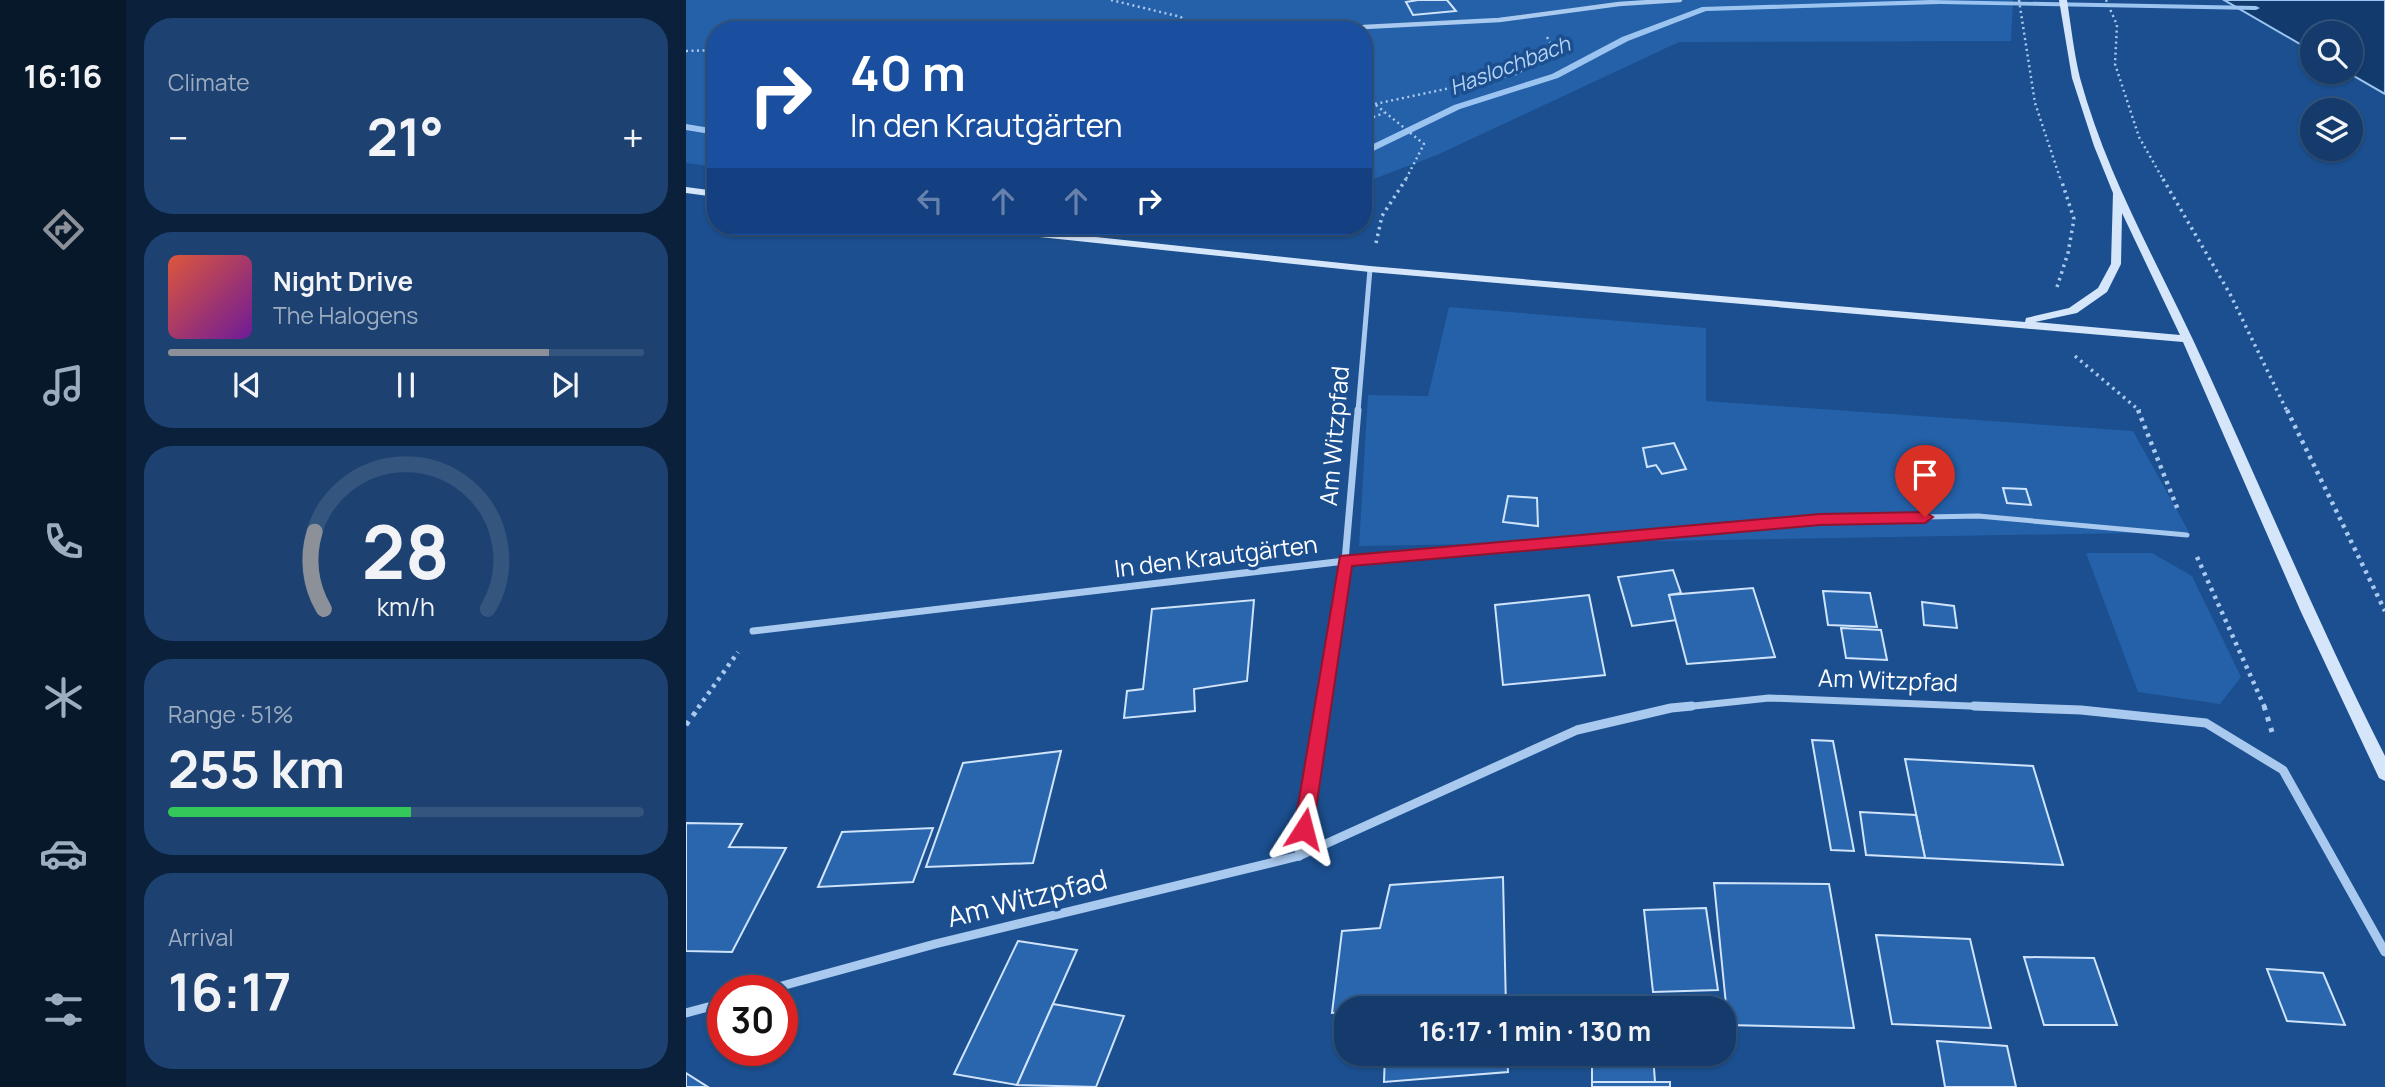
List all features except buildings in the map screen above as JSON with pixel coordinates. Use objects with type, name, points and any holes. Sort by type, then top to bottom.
[{"type":"main road","points":[[2063,0],[2084,102],[2117,190],[2188,339],[2337,681],[2385,773]]},
{"type":"main road","points":[[686,190],[707,193]]},
{"type":"main road","points":[[2055,321],[2103,290],[2116,264],[2117,190]]},
{"type":"main road","points":[[1050,235],[1370,269],[2014,323],[2055,321],[2188,339]]},
{"type":"street","points":[[1372,27],[1499,20],[1619,4],[1680,0]]},
{"type":"street","name":"Am Witzpfad","points":[[1299,856],[1345,561],[1370,269]]},
{"type":"street","name":"In den Krautgärten","points":[[753,631],[1345,561]]},
{"type":"street","name":"Am Witzpfad","points":[[798,981],[935,944],[1299,856],[1577,730],[1671,708],[1769,698],[2081,710],[2206,723],[2283,770],[2385,952]]},
{"type":"street","points":[[686,1013],[707,1007]]},
{"type":"lane","name":"In den Krautgärten","points":[[1345,561],[1820,519],[1978,516],[2187,535]]},
{"type":"path","points":[[1112,0],[1181,17],[1183,21]]},
{"type":"path","points":[[2019,0],[2035,103],[2074,219],[2068,253],[2056,290],[2055,321],[2078,360],[2141,412],[2187,535],[2261,695],[2283,770]]},
{"type":"path","points":[[2106,1],[2118,25],[2115,64],[2139,137],[2230,294],[2385,611]]},
{"type":"path","points":[[1370,269],[1381,216],[1404,182],[1424,144],[1375,104],[1516,74],[1555,51],[1544,33]]},
{"type":"path","points":[[686,51],[707,50]]},
{"type":"path","points":[[1372,118],[1385,113]]},
{"type":"path","points":[[686,725],[753,631]]},
{"type":"shaded area","points":[[686,0],[2013,0],[2011,41],[1679,42],[1437,155],[1372,180],[1372,21],[707,21],[707,166],[686,163]]},
{"type":"shaded area","points":[[2224,0],[2385,0],[2385,94],[2363,81],[2363,21],[2300,21],[2300,44]]},
{"type":"shaded area","points":[[1449,307],[1706,328],[1706,401],[2133,431],[2189,532],[1359,546],[1368,395],[1428,396]]},
{"type":"shaded area","points":[[2086,553],[2152,553],[2192,576],[2241,677],[2220,704],[2138,692]]},
{"type":"waterway","name":"Haslochbach","points":[[1372,149],[1457,107],[1555,76],[1625,39],[1705,9],[1940,2],[2256,8]]},
{"type":"waterway","name":"Haslochbach","points":[[686,127],[707,130]]},
{"type":"route","points":[[1304,829],[1345,561],[1820,519],[1925,517]]}]
